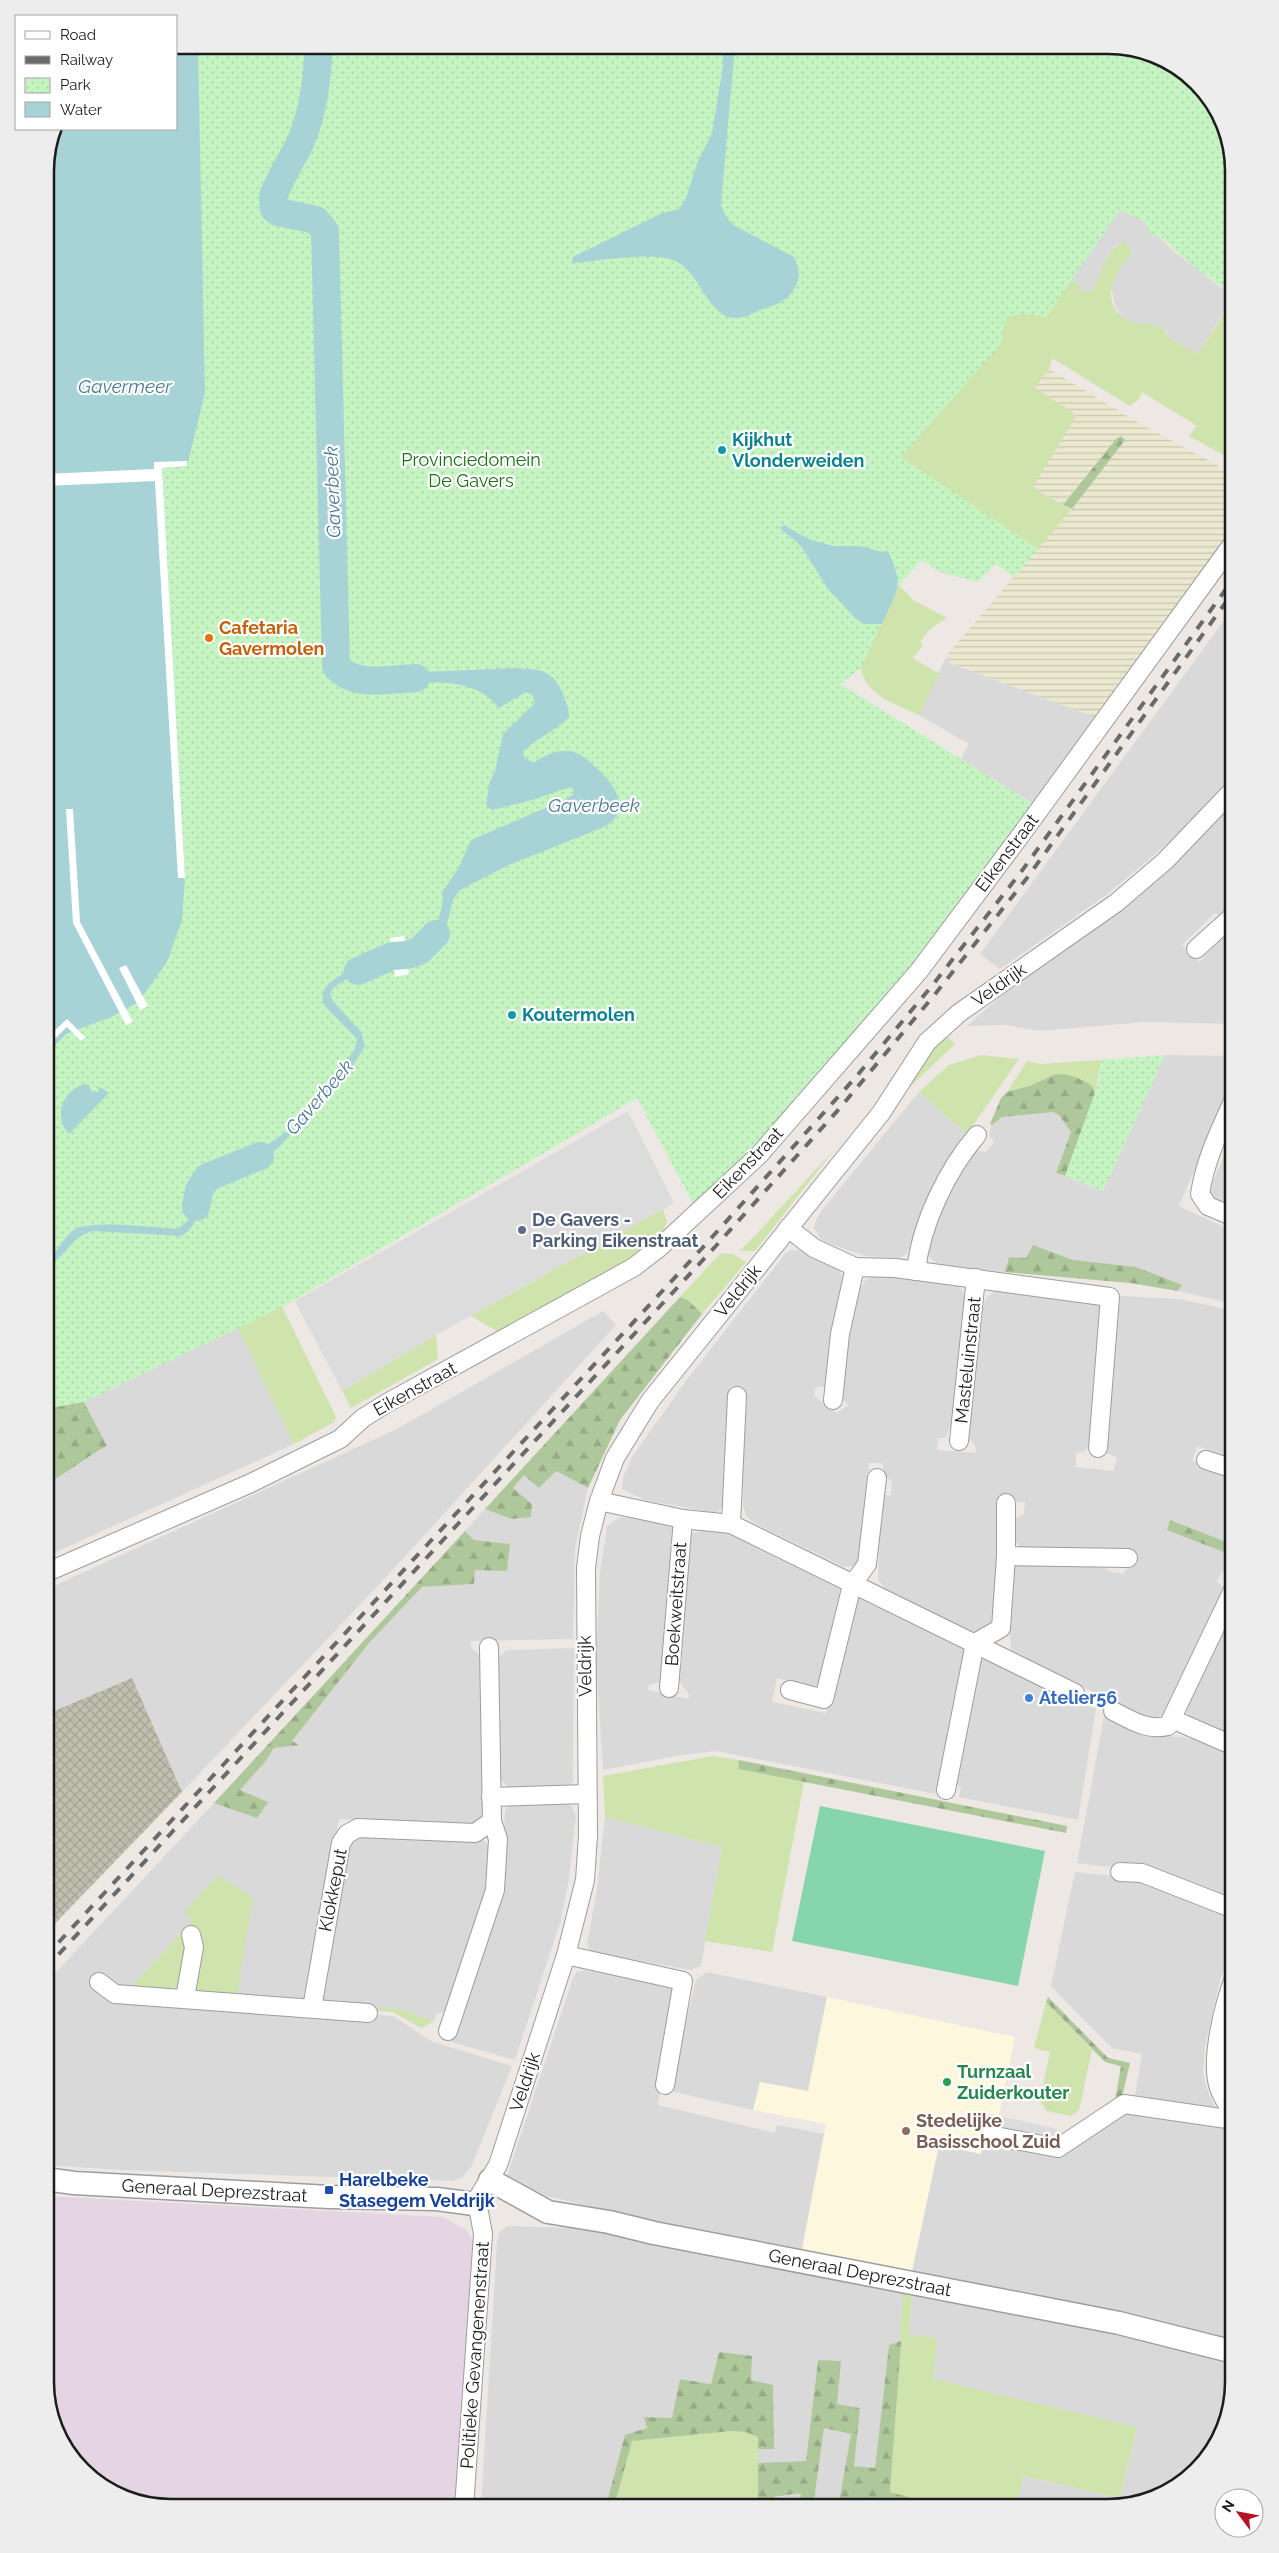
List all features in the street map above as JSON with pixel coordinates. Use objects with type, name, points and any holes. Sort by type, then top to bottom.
[{"type":"street","name":"Eikenstraat","points":[[54,1569],[251,1483],[340,1438],[363,1418],[634,1267],[660,1247],[759,1155],[919,971],[1026,828],[1225,554]]},
{"type":"street","name":"Veldrijk","points":[[474,2204],[490,2180],[526,2080],[566,1956],[585,1880],[587,1794],[584,1596],[590,1536],[599,1501],[615,1458],[650,1401],[881,1113],[927,1042],[939,1029],[964,1009],[1116,903],[1165,861],[1225,798]]},
{"type":"street","points":[[1196,949],[1225,923]]},
{"type":"street","points":[[1225,1132],[1203,1176],[1200,1194],[1208,1206],[1225,1213]]},
{"type":"street","points":[[916,1271],[918,1250],[946,1179],[961,1153],[977,1135]]},
{"type":"street","name":"Masteluinstraat","points":[[788,1228],[814,1248],[855,1267],[916,1271],[976,1278],[1110,1297],[1098,1448]]},
{"type":"street","points":[[833,1400],[840,1334],[855,1267]]},
{"type":"street","name":"Masteluinstraat","points":[[959,1441],[976,1278]]},
{"type":"street","points":[[731,1524],[737,1396]]},
{"type":"street","points":[[1206,1460],[1225,1466]]},
{"type":"street","points":[[790,1690],[824,1699],[852,1585],[867,1564],[877,1478]]},
{"type":"street","name":"Boekweitstraat","points":[[599,1501],[683,1519],[731,1524],[1075,1693]]},
{"type":"street","points":[[946,1790],[975,1643],[1001,1628],[1006,1556],[1006,1503]]},
{"type":"street","name":"Boekweitstraat","points":[[670,1688],[683,1519]]},
{"type":"street","points":[[1006,1556],[1128,1558]]},
{"type":"street","points":[[1113,1711],[1133,1722],[1157,1729],[1168,1726],[1225,1607]]},
{"type":"street","points":[[448,2031],[495,1890],[498,1839],[492,1821],[488,1647]]},
{"type":"street","points":[[1172,1719],[1225,1742]]},
{"type":"street","points":[[491,1797],[587,1794]]},
{"type":"street","name":"Klokkeput","points":[[312,2008],[341,1843],[347,1834],[358,1828],[475,1833],[492,1821]]},
{"type":"street","points":[[1120,1872],[1142,1873],[1225,1905]]},
{"type":"street","points":[[185,1998],[194,1947],[191,1936]]},
{"type":"street","points":[[566,1956],[683,1981],[665,2085]]},
{"type":"street","points":[[99,1982],[115,1994],[368,2013]]},
{"type":"street","points":[[1225,2016],[1216,2054],[1217,2081],[1225,2101]]},
{"type":"street","points":[[990,2134],[1058,2148],[1124,2104],[1225,2119]]},
{"type":"street","name":"Generaal Deprezstraat","points":[[54,2180],[74,2183],[329,2197],[438,2200],[474,2204]]},
{"type":"street","name":"Generaal Deprezstraat","points":[[490,2180],[548,2212],[610,2222],[654,2233],[1119,2323],[1225,2350]]},
{"type":"street","name":"Politieke Gevangenenstraat","points":[[465,2499],[483,2234],[480,2212],[474,2204]]},
{"type":"shaded area","points":[[1120,210],[1144,222],[1172,250],[1225,290],[1225,310],[1198,354],[1171,339],[1166,331],[1153,325],[1138,324],[1122,317],[1116,308],[1111,287],[1121,265],[1131,255],[1129,245],[1124,242],[1117,244],[1107,257],[1103,271],[1092,291],[1083,293],[1081,286],[1071,280]]},
{"type":"shaded area","points":[[1049,369],[1144,426],[1225,469],[1225,549],[1100,719],[950,663],[947,655],[1071,510],[1125,440],[1116,439],[1063,505],[1032,487],[1077,415],[1035,388]]},
{"type":"shaded area","points":[[1225,619],[1225,784],[1183,831],[1105,896],[1000,969],[980,954]]},
{"type":"shaded area","points":[[947,655],[950,663],[1100,719],[1035,805],[961,759],[969,744],[919,715]]},
{"type":"shaded area","points":[[1225,811],[1225,913],[1221,916],[1215,913],[1182,945],[1199,962],[1225,936],[1225,1024],[1145,1022],[1039,1031],[1007,1025],[967,1026],[1009,989],[1144,889],[1194,845]]},
{"type":"shaded area","points":[[1165,1055],[1225,1056],[1225,1099],[1179,1206],[1225,1228],[1225,1302],[1178,1291],[1182,1286],[1073,1260],[1033,1245],[1026,1258],[1009,1257],[1005,1272],[938,1265],[929,1256],[928,1246],[933,1230],[956,1175],[975,1150],[986,1152],[995,1141],[990,1137],[989,1132],[992,1125],[1002,1117],[1039,1112],[1053,1112],[1059,1115],[1071,1132],[1056,1173],[1103,1191]]},
{"type":"shaded area","points":[[919,1092],[967,1134],[946,1168],[906,1254],[899,1258],[865,1256],[822,1241],[814,1228],[822,1210]]},
{"type":"shaded area","name":"De Gavers - Parking Eikenstraat","points":[[628,1111],[674,1203],[436,1335],[342,1391],[295,1301]]},
{"type":"shaded area","points":[[1225,1154],[1225,1203],[1214,1198],[1211,1194],[1211,1186]]},
{"type":"shaded area","points":[[791,1250],[799,1250],[836,1267],[845,1279],[831,1378],[824,1386],[815,1388],[814,1396],[837,1413],[848,1405],[843,1400],[843,1353],[853,1300],[866,1280],[878,1274],[953,1283],[961,1289],[967,1300],[952,1424],[945,1438],[938,1438],[937,1450],[976,1453],[975,1445],[966,1436],[981,1312],[986,1298],[995,1291],[1079,1295],[1099,1306],[1105,1316],[1090,1445],[1085,1451],[1076,1453],[1076,1467],[1113,1471],[1117,1458],[1104,1451],[1120,1296],[1179,1299],[1225,1309],[1225,1455],[1197,1446],[1192,1461],[1225,1473],[1225,1542],[1171,1521],[1167,1529],[1225,1552],[1225,1572],[1222,1572],[1217,1581],[1222,1586],[1223,1594],[1164,1714],[1156,1718],[1143,1718],[1011,1650],[1009,1622],[1012,1575],[1015,1566],[1021,1562],[1102,1564],[1108,1571],[1123,1574],[1129,1566],[1132,1550],[1032,1550],[1021,1547],[1014,1541],[1011,1525],[1016,1518],[1024,1514],[1025,1502],[1000,1501],[996,1615],[993,1622],[980,1632],[966,1631],[887,1591],[878,1580],[881,1498],[884,1495],[891,1495],[892,1481],[885,1477],[882,1463],[869,1463],[865,1537],[860,1561],[853,1566],[844,1567],[754,1523],[746,1516],[743,1506],[743,1387],[730,1387],[726,1499],[722,1508],[715,1513],[645,1500],[622,1489],[623,1478],[632,1457],[688,1378],[785,1254]]},
{"type":"shaded area","points":[[603,1311],[616,1325],[389,1574],[182,1792],[132,1678],[54,1711],[54,1586],[397,1429]]},
{"type":"shaded area","points":[[238,1328],[294,1444],[54,1553],[54,1480],[89,1454],[107,1446],[84,1402]]},
{"type":"shaded area","points":[[556,1471],[588,1488],[575,1549],[573,1639],[471,1641],[471,1648],[483,1657],[484,1816],[479,1823],[459,1825],[339,1819],[307,1996],[302,2000],[236,1997],[252,1898],[184,1913],[193,1920],[134,1984],[126,1988],[235,2007],[393,2016],[431,2041],[512,2066],[472,2165],[463,2177],[452,2181],[121,2170],[54,2166],[54,1974],[214,1803],[258,1818],[240,1790],[265,1762],[274,1748],[298,1744],[292,1741],[369,1643],[422,1587],[474,1584],[475,1570],[510,1544],[474,1540],[465,1531],[485,1509],[511,1519],[532,1504],[513,1488],[524,1475]]},
{"type":"shaded area","points":[[620,1517],[655,1519],[671,1524],[677,1534],[661,1682],[649,1685],[648,1690],[688,1699],[689,1694],[677,1679],[689,1537],[692,1533],[701,1531],[721,1532],[745,1539],[835,1582],[840,1588],[825,1676],[818,1684],[809,1686],[777,1678],[772,1702],[826,1713],[849,1606],[854,1597],[861,1596],[957,1642],[963,1649],[966,1660],[935,1794],[716,1751],[682,1755],[603,1770],[596,1659],[600,1572],[607,1526]]},
{"type":"shaded area","points":[[1225,1616],[1225,1735],[1195,1722],[1187,1713],[1186,1701]]},
{"type":"shaded area","points":[[574,1648],[573,1782],[564,1788],[510,1789],[497,1776],[495,1669],[498,1658],[507,1650]]},
{"type":"shaded area","points":[[992,1659],[1096,1709],[1078,1820],[959,1797],[961,1787],[955,1783],[980,1660]]},
{"type":"shaded area","points":[[132,1678],[182,1792],[54,1925],[54,1711]]},
{"type":"shaded area","points":[[1105,1711],[1153,1735],[1194,1738],[1225,1750],[1225,1898],[1130,1863],[1107,1867],[1077,1863]]},
{"type":"shaded area","points":[[566,1802],[572,1807],[576,1816],[569,1879],[560,1923],[515,2060],[451,2042],[500,1891],[505,1810],[512,1803]]},
{"type":"shaded area","points":[[605,1817],[722,1847],[701,1966],[691,1970],[590,1952],[587,1944],[597,1890]]},
{"type":"shaded area","points":[[361,1834],[480,1839],[485,1841],[489,1847],[492,1875],[448,2010],[436,2014],[434,2021],[400,2009],[334,2005],[322,1998],[344,1847]]},
{"type":"shaded area","points":[[1075,1872],[1130,1878],[1159,1886],[1225,1913],[1225,1968],[1220,1980],[1205,2046],[1203,2074],[1208,2092],[1218,2113],[1135,2096],[1142,2054],[1112,2048],[1051,1986]]},
{"type":"shaded area","points":[[583,1970],[664,1984],[672,1988],[676,1995],[658,2105],[775,2133],[777,2125],[824,2134],[802,2249],[607,2211],[515,2188],[508,2184],[507,2176],[573,1978],[577,1972]]},
{"type":"shaded area","points":[[707,1972],[827,1997],[808,2091],[760,2082],[753,2110],[670,2091],[696,1980]]},
{"type":"shaded area","name":"Stedelijke Basisschool Zuid","points":[[827,1997],[1015,2037],[999,2115],[991,2114],[981,2154],[939,2145],[912,2271],[802,2249],[826,2124],[753,2110],[760,2082],[808,2091]]},
{"type":"shaded area","points":[[1122,2110],[1225,2127],[1225,2341],[912,2271],[939,2145],[981,2153],[984,2141],[1057,2156]]},
{"type":"shaded area","points":[[991,2114],[1057,2129],[1054,2141],[988,2127]]},
{"type":"shaded area","points":[[54,2196],[443,2217],[465,2229],[476,2244],[458,2499],[163,2499],[148,2497],[133,2493],[106,2480],[83,2459],[73,2447],[66,2434],[56,2405],[54,2390]]},
{"type":"shaded area","points":[[507,2226],[605,2229],[903,2288],[901,2341],[889,2345],[875,2468],[854,2466],[860,2408],[837,2404],[818,2360],[806,2461],[758,2463],[758,2449],[774,2448],[751,2380],[719,2352],[711,2384],[680,2379],[673,2418],[645,2417],[647,2428],[609,2499],[482,2499],[497,2241],[500,2231]]},
{"type":"shaded area","points":[[912,2291],[1225,2359],[1224,2397],[1219,2420],[1206,2447],[1185,2470],[1173,2480],[1146,2493],[1116,2499],[1018,2499],[1022,2476],[1120,2498],[1137,2427],[932,2379],[909,2334]]},
{"type":"shaded area","points":[[824,2428],[851,2434],[840,2499],[814,2499]]},
{"type":"shaded area","points":[[790,2494],[801,2494],[800,2499],[775,2499],[775,2495],[782,2497]]},
{"type":"green space","name":"Provinciedomein De Gavers","points":[[178,54],[1116,54],[1146,60],[1173,73],[1191,88],[1210,112],[1223,148],[1225,171],[1225,289],[1193,266],[1159,236],[1153,237],[1144,222],[1120,210],[1046,317],[1022,313],[1006,318],[1001,344],[901,457],[1038,549],[1014,577],[996,564],[977,582],[937,571],[922,560],[899,585],[861,668],[840,684],[1035,805],[933,943],[754,1150],[695,1207],[637,1098],[282,1307],[84,1402],[54,1407],[54,163],[62,130],[178,130]]},
{"type":"green space","points":[[1092,54],[1116,54],[1146,60],[1173,73],[1191,88],[1210,112],[1215,124],[1187,127],[1022,313],[1046,317],[1071,280],[1081,286],[1083,293],[1092,291],[1109,256],[1118,245],[1124,242],[1129,245],[1131,255],[1120,269],[1112,286],[1111,294],[1112,303],[1123,317],[1137,323],[1161,327],[1171,339],[1198,354],[1225,312],[1225,456],[1189,436],[1197,426],[1142,392],[1139,399],[1130,406],[1052,358],[1049,369],[1035,388],[1077,415],[1033,487],[1071,510],[1014,577],[564,246]]},
{"type":"green space","points":[[1121,436],[1125,440],[1072,509],[1063,505],[1116,439]]},
{"type":"green space","points":[[899,585],[913,600],[947,618],[931,628],[920,642],[923,645],[913,658],[939,674],[919,715],[892,703],[875,692],[864,678],[861,668]]},
{"type":"green space","points":[[944,1034],[955,1044],[900,1096],[928,1053]]},
{"type":"green space","points":[[981,1055],[1019,1059],[967,1134],[919,1092],[949,1065]]},
{"type":"green space","points":[[1165,1055],[1103,1191],[1065,1176],[1098,1084],[1101,1060]]},
{"type":"green space","points":[[1101,1060],[1095,1094],[1092,1086],[1056,1074],[1029,1086],[1007,1092],[1027,1061],[1041,1064]]},
{"type":"green space","points":[[1056,1074],[1070,1076],[1083,1081],[1092,1086],[1095,1094],[1065,1176],[1056,1173],[1071,1132],[1059,1115],[1053,1112],[1002,1117],[992,1125],[990,1124],[1001,1098],[1007,1092],[1029,1086]]},
{"type":"green space","points":[[834,1150],[755,1251],[739,1251],[749,1242]]},
{"type":"green space","points":[[663,1209],[667,1222],[660,1236],[629,1259],[499,1332],[471,1316]]},
{"type":"green space","points":[[1033,1245],[1073,1260],[1136,1267],[1182,1285],[1178,1291],[1130,1283],[1005,1272],[1009,1257],[1026,1258]]},
{"type":"green space","points":[[721,1253],[733,1254],[746,1262],[702,1314],[688,1300],[680,1297]]},
{"type":"green space","points":[[277,1296],[336,1417],[334,1422],[294,1444],[238,1328],[120,1384]]},
{"type":"green space","points":[[680,1297],[688,1300],[702,1314],[620,1420],[588,1488],[556,1471],[539,1488],[524,1475],[513,1488],[532,1504],[531,1517],[511,1519],[485,1509]]},
{"type":"green space","points":[[436,1335],[438,1359],[351,1408],[342,1391]]},
{"type":"green space","points":[[54,1375],[120,1384],[84,1402],[107,1446],[54,1479]]},
{"type":"green space","points":[[1170,1520],[1225,1541],[1225,1553],[1167,1530]]},
{"type":"green space","points":[[465,1531],[474,1540],[510,1544],[507,1571],[475,1570],[474,1584],[422,1587],[369,1643],[292,1741],[299,1745],[274,1748],[265,1762],[240,1790],[268,1802],[257,1818],[214,1803]]},
{"type":"green space","points":[[713,1756],[739,1760],[738,1769],[804,1782],[772,1952],[705,1941],[722,1847],[605,1817],[603,1776]]},
{"type":"green space","points":[[739,1760],[1067,1826],[1066,1833],[738,1769]]},
{"type":"green space","points":[[820,1806],[1045,1851],[1018,1986],[792,1941]]},
{"type":"green space","points":[[218,1875],[253,1898],[235,2007],[126,1988],[134,1984],[193,1920],[184,1913]]},
{"type":"green space","points":[[1048,1997],[1108,2058],[1130,2063],[1122,2097],[1115,2101],[1121,2066],[1105,2062],[1046,2002]]},
{"type":"green space","points":[[1046,2002],[1092,2050],[1079,2110],[1071,2116],[1047,2111],[1040,2101],[1050,2052],[1034,2048]]},
{"type":"green space","points":[[369,2007],[400,2009],[434,2021],[421,2028],[393,2012],[369,2010]]},
{"type":"green space","points":[[903,2288],[912,2291],[909,2334],[937,2338],[933,2379],[1137,2427],[1120,2498],[1023,2476],[1018,2499],[915,2499],[890,2492]]},
{"type":"green space","points":[[901,2341],[890,2492],[915,2499],[840,2499],[851,2434],[824,2428],[814,2499],[800,2499],[801,2494],[797,2494],[775,2496],[775,2499],[758,2499],[758,2463],[806,2461],[818,2360],[841,2361],[837,2404],[860,2408],[854,2466],[875,2468],[889,2345]]},
{"type":"green space","points":[[719,2352],[752,2356],[751,2380],[773,2385],[774,2449],[758,2449],[758,2437],[745,2432],[732,2431],[632,2441],[616,2499],[608,2499],[625,2435],[647,2428],[644,2417],[672,2418],[680,2379],[711,2384]]},
{"type":"green space","points":[[732,2431],[745,2432],[758,2437],[758,2499],[616,2499],[632,2441]]},
{"type":"water","name":"Gavermeer","points":[[178,54],[198,54],[205,393],[187,466],[162,468],[185,878],[182,920],[167,962],[137,1003],[111,1017],[66,1034],[54,1047],[54,163],[62,130],[178,130]]},
{"type":"water","points":[[723,54],[734,54],[721,205],[726,217],[733,225],[794,257],[799,273],[794,289],[783,300],[775,305],[739,318],[728,317],[719,311],[711,303],[690,272],[681,264],[670,259],[649,256],[572,263],[573,257],[660,214],[679,209],[686,198],[697,163],[712,133],[723,66]]},
{"type":"water","points":[[784,525],[808,539],[833,546],[860,546],[882,552],[888,551],[898,581],[895,595],[882,624],[865,624],[856,619],[828,589],[801,546],[780,528]]},
{"type":"water","name":"Gaverbeek","points":[[515,668],[538,670],[550,675],[563,694],[569,714],[569,717],[564,722],[523,752],[524,757],[533,763],[561,751],[570,751],[582,756],[609,781],[618,797],[618,812],[613,820],[604,827],[507,866],[460,890],[453,900],[446,927],[440,938],[420,957],[408,964],[406,950],[430,933],[438,922],[443,901],[442,892],[458,869],[471,840],[566,799],[573,795],[574,790],[570,787],[532,800],[492,810],[486,805],[489,784],[495,771],[503,734],[535,703],[532,695],[526,692],[499,708],[474,689],[460,685],[428,683],[379,686],[378,674]]},
{"type":"water","points":[[391,952],[392,960],[349,978],[340,983],[330,993],[333,1001],[361,1032],[365,1046],[352,1067],[279,1147],[267,1157],[229,1174],[224,1166],[250,1157],[292,1128],[354,1051],[357,1039],[324,1005],[322,996],[324,990],[344,973]]},
{"type":"water","points":[[84,1084],[89,1085],[91,1091],[98,1092],[100,1087],[109,1093],[69,1134],[61,1120],[62,1105],[70,1092]]},
{"type":"water","points":[[210,1170],[214,1181],[204,1194],[193,1225],[181,1236],[93,1231],[78,1238],[54,1262],[54,1253],[66,1237],[74,1230],[82,1227],[108,1225],[177,1229],[189,1220],[196,1187]]},
{"type":"pier","points":[[187,461],[187,466],[162,468],[185,878],[178,878],[155,481],[54,486],[54,474],[154,469],[154,462]]},
{"type":"pier","points":[[66,809],[73,809],[80,922],[133,1022],[126,1025],[73,923]]},
{"type":"pier","points":[[404,936],[409,974],[395,977],[390,938]]},
{"type":"pier","points":[[126,965],[148,1006],[140,1010],[119,968]]},
{"type":"pier","points":[[67,1019],[85,1037],[81,1041],[67,1027],[54,1039],[54,1031]]},
{"type":"pier","points":[[219,1157],[228,1175],[215,1182],[206,1164]]},
{"type":"waterway","name":"Gaverbeek","points":[[318,54],[310,113],[302,139],[273,196],[274,209],[278,212],[316,220],[325,231],[336,666],[344,673],[363,680],[416,678]]},
{"type":"waterway","name":"Gaverbeek","points":[[358,971],[392,956],[407,955],[419,951],[436,934]]},
{"type":"waterway","name":"Gaverbeek","points":[[196,1207],[199,1190],[208,1177],[260,1156]]},
{"type":"railway","points":[[54,1947],[705,1245],[855,1078],[931,987],[1021,872],[1225,590]]},
{"type":"railway","points":[[54,1959],[714,1248],[839,1109],[936,993],[1027,878],[1225,603]]},
{"type":"place","name":"Kijkhut Vlonderweiden","points":[[722,450]]},
{"type":"place","name":"Cafetaria Gavermolen","points":[[209,638]]},
{"type":"place","name":"Koutermolen","points":[[512,1015]]},
{"type":"place","name":"De Gavers - Parking Eikenstraat","points":[[522,1230]]},
{"type":"place","name":"Atelier56","points":[[1029,1698]]},
{"type":"place","name":"Turnzaal Zuiderkouter","points":[[947,2082]]},
{"type":"place","name":"Stedelijke Basisschool Zuid","points":[[906,2131]]},
{"type":"place","name":"Harelbeke Stasegem Veldrijk","points":[[329,2190]]}]
